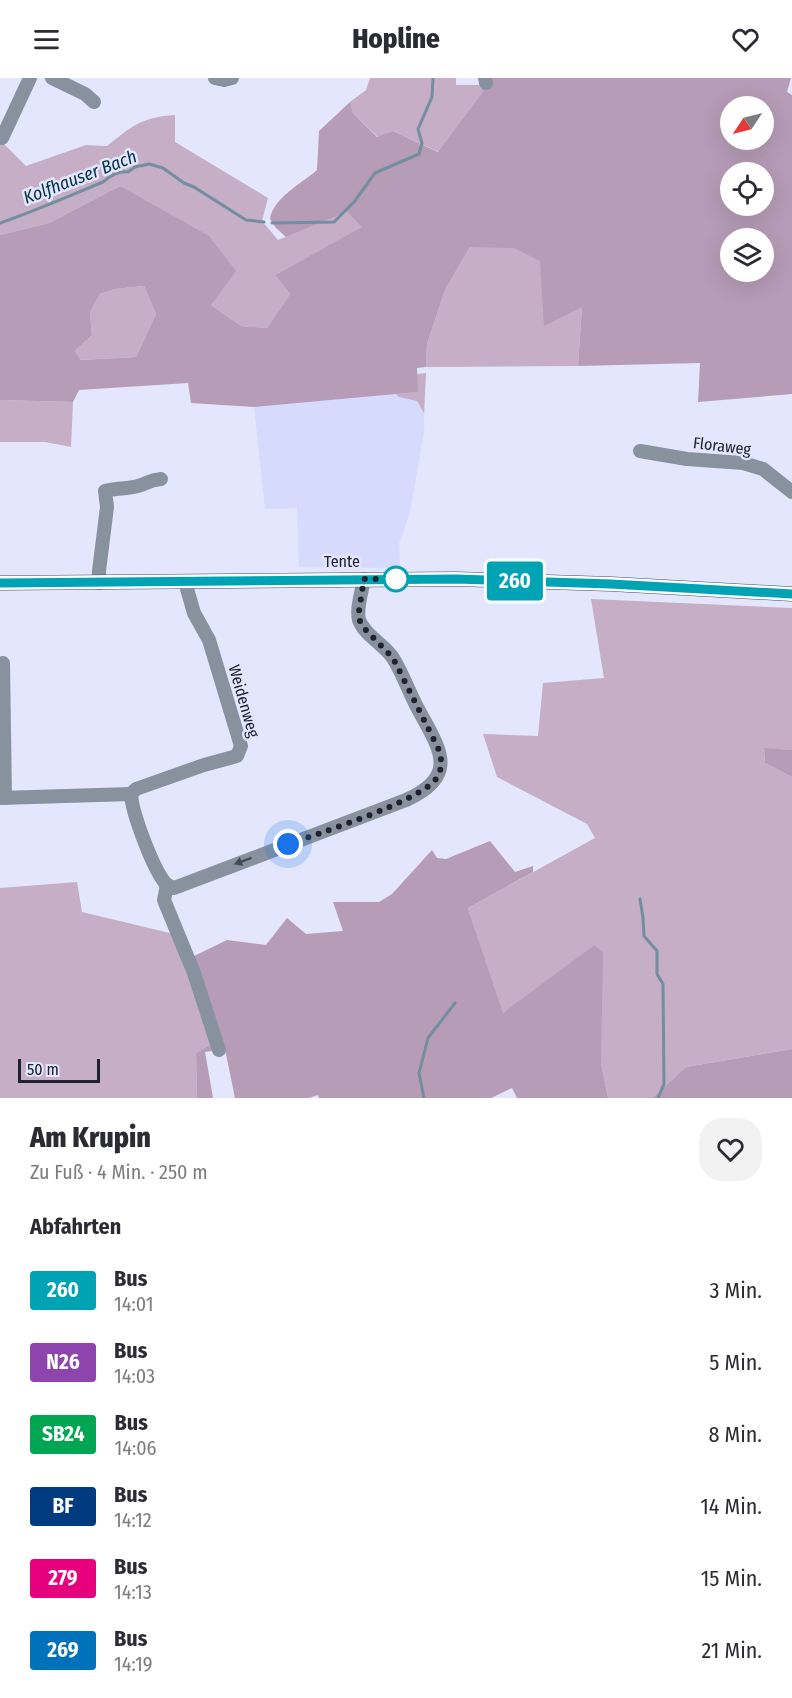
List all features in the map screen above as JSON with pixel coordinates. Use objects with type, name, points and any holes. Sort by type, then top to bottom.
[{"type":"main road","name":"Tente","points":[[0,583],[364,579],[540,581],[792,594]]},
{"type":"street","points":[[2,138],[30,78]]},
{"type":"street","points":[[52,78],[85,94],[94,102]]},
{"type":"street","points":[[215,78],[224,80],[232,78]]},
{"type":"street","name":"Floraweg","points":[[640,451],[687,459],[743,463],[763,469],[792,492]]},
{"type":"street","points":[[99,583],[107,507],[105,492],[117,488],[139,486],[148,480],[161,479]]},
{"type":"street","points":[[131,794],[131,804],[160,879],[174,888],[406,800],[436,778],[440,770],[441,758],[430,731],[393,658],[364,628],[359,619],[364,579]]},
{"type":"street","name":"Weidenweg","points":[[3,663],[3,798],[131,794],[136,789],[237,756],[241,746],[209,640],[194,613],[185,582]]},
{"type":"street","points":[[167,885],[165,900],[194,972],[219,1050]]},
{"type":"shaded area","points":[[370,78],[456,78],[456,85],[481,85],[484,92],[439,152],[393,131],[378,137],[353,113],[350,102],[366,90]]},
{"type":"shaded area","points":[[490,78],[791,78],[787,92],[792,95],[792,394],[698,402],[700,363],[578,366],[582,307],[544,326],[540,261],[514,248],[470,247],[445,290],[427,344],[426,367],[417,368],[418,392],[254,407],[191,403],[188,383],[79,390],[73,402],[0,400],[0,235],[49,223],[120,186],[209,236],[236,271],[211,305],[241,326],[267,328],[290,294],[275,275],[362,227],[347,212],[286,237],[270,219],[276,204],[317,170],[319,131],[350,102],[353,113],[377,137],[393,131],[438,152],[483,92],[481,85]],"holes":[[[144,286],[156,314],[136,357],[80,360],[75,351],[92,335],[90,312],[100,294],[115,289]]]},
{"type":"shaded area","points":[[566,104],[582,307],[578,366],[426,367],[427,344],[445,290],[470,247],[512,247]]},
{"type":"shaded area","points":[[175,115],[175,142],[268,198],[262,221],[278,240],[347,212],[363,227],[275,275],[290,294],[267,328],[241,326],[211,305],[120,186],[49,223],[0,235],[0,145],[3,143],[26,166],[86,145],[107,146],[146,120]]},
{"type":"shaded area","points":[[144,286],[156,314],[136,357],[79,360],[75,351],[92,335],[90,312],[100,294],[115,289]]},
{"type":"shaded area","points":[[426,373],[424,413],[417,401],[399,397],[396,394],[417,392],[417,374]]},
{"type":"shaded area","points":[[418,392],[425,400],[424,432],[410,512],[399,544],[400,568],[299,567],[297,508],[265,509],[254,407]]},
{"type":"shaded area","points":[[0,400],[73,402],[71,447],[45,442],[0,442]]},
{"type":"shaded area","points":[[591,599],[792,608],[792,750],[764,749],[765,763],[792,777],[792,1049],[686,1067],[652,1098],[608,1098],[601,1063],[594,945],[503,1014],[468,908],[595,838],[587,824],[497,777],[483,734],[538,736],[543,683],[604,678]]},
{"type":"shaded area","points":[[764,748],[792,750],[792,777],[765,763]]},
{"type":"shaded area","points":[[490,841],[515,872],[533,866],[533,872],[468,908],[503,1013],[594,945],[603,953],[601,1063],[608,1098],[517,1098],[512,1088],[491,1098],[319,1098],[318,1095],[309,1098],[235,1098],[225,1049],[205,1052],[213,1098],[197,1098],[196,1053],[213,1043],[192,957],[227,940],[266,945],[287,918],[306,934],[343,931],[333,902],[379,902],[392,894],[432,850],[437,858],[446,859]]},
{"type":"shaded area","points":[[77,882],[82,912],[174,934],[213,1043],[196,1053],[197,1098],[0,1098],[0,888]]},
{"type":"shaded area","points":[[792,1049],[792,1098],[652,1098],[686,1067]]},
{"type":"waterway","name":"Kolfhauser Bach","points":[[272,223],[334,222],[354,202],[375,173],[419,154],[422,143],[418,129],[432,97],[433,78]]},
{"type":"waterway","name":"Kolfhauser Bach","points":[[0,223],[103,182],[115,174],[149,164],[163,168],[246,220],[264,222]]},
{"type":"waterway","points":[[640,899],[644,936],[657,951],[657,974],[663,984],[664,1084],[658,1098]]},
{"type":"waterway","points":[[424,1098],[419,1073],[428,1038],[455,1003]]},
{"type":"bus line","name":"260","points":[[0,583],[456,579],[611,584],[792,594]]},
{"type":"route","points":[[288,844],[410,798],[432,783],[440,770],[441,758],[438,748],[393,658],[364,628],[358,616],[364,579],[396,579]]}]
